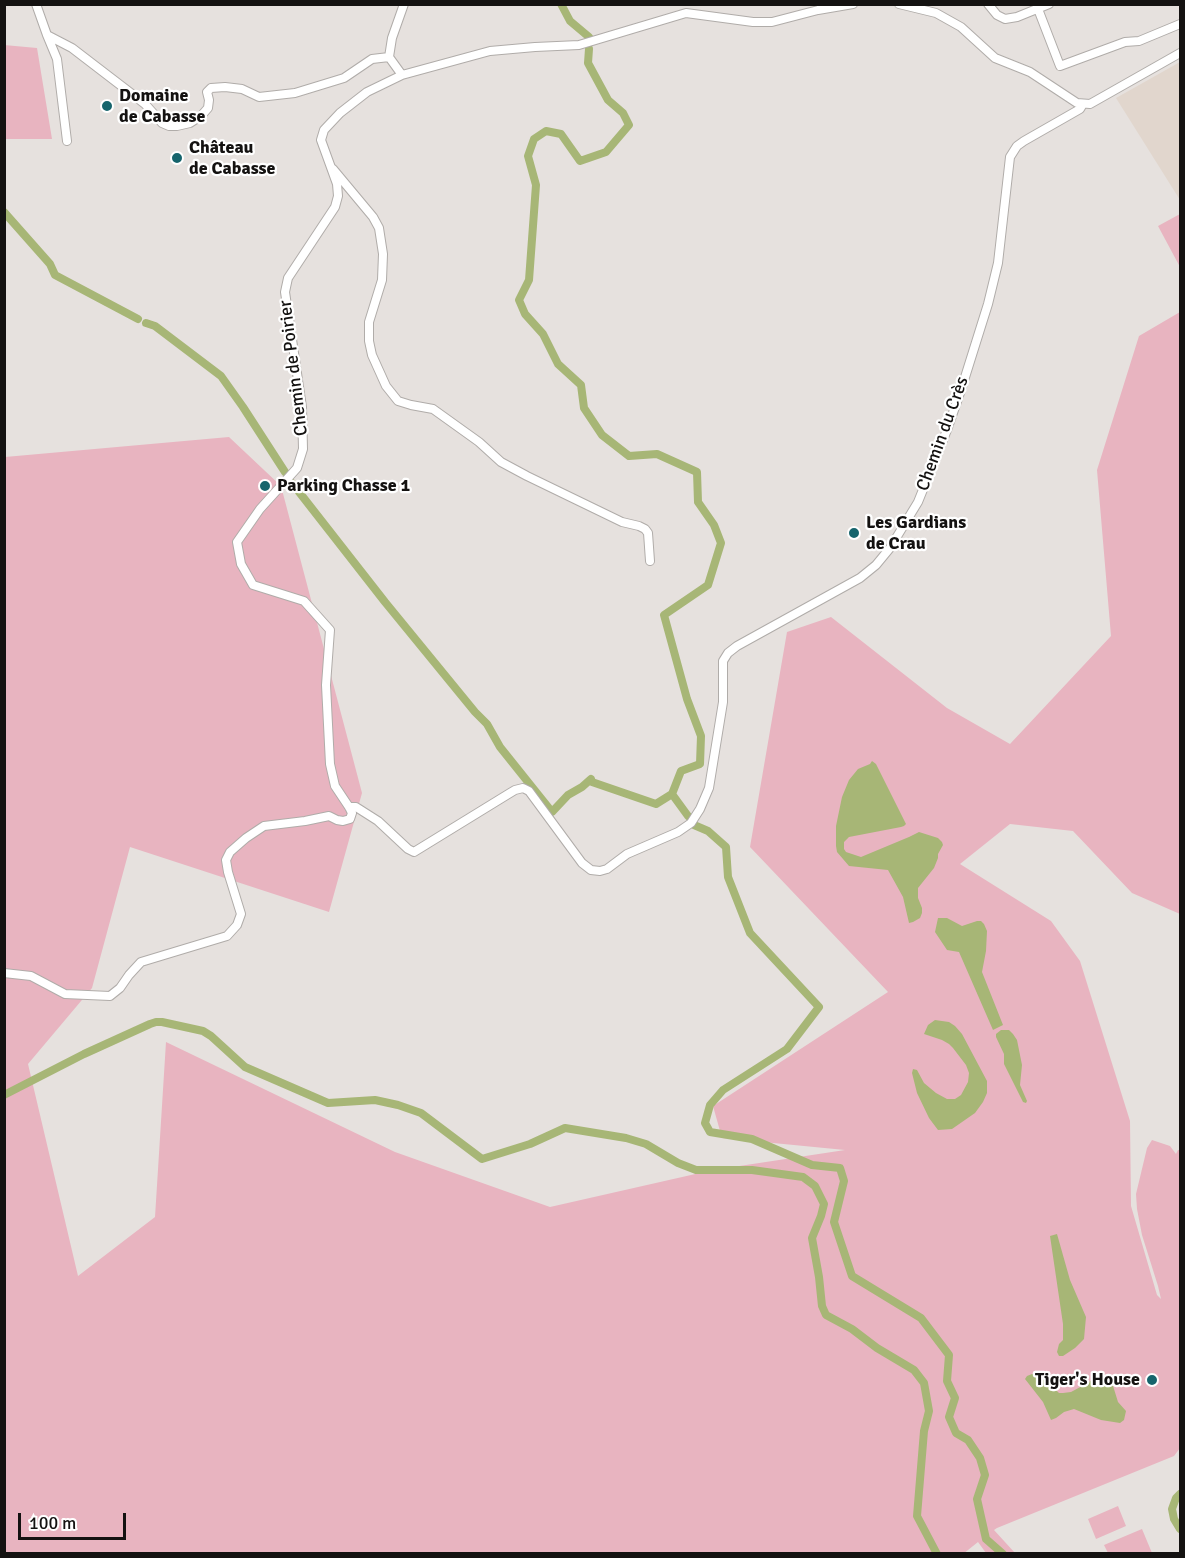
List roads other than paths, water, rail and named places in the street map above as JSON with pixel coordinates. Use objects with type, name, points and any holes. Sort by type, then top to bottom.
[{"type":"street","points":[[36,4],[57,59],[68,141]]},
{"type":"street","points":[[402,75],[388,57],[404,4]]},
{"type":"street","name":"Chemin de Poirier","points":[[349,807],[335,786],[330,764],[326,685],[330,630],[304,602],[254,585],[242,564],[237,542],[260,508],[297,468],[303,449],[302,407],[285,292],[288,278],[335,207],[338,196],[321,141],[324,130],[340,113],[367,92],[402,75],[490,51],[579,45],[686,13],[753,22],[772,22],[823,7],[853,4]]},
{"type":"street","points":[[899,4],[936,9],[961,27],[995,58],[1030,72],[1077,103],[1090,104],[1180,53]]},
{"type":"street","points":[[988,4],[997,15],[1005,19],[1017,17],[1049,4]]},
{"type":"street","points":[[1038,9],[1060,66],[1180,24]]},
{"type":"street","points":[[47,36],[72,48],[145,104],[162,123],[169,126],[190,123],[201,116],[208,108],[207,92],[211,88],[242,89],[259,97],[287,94],[344,78],[372,59],[388,57]]},
{"type":"street","name":"Chemin du Crès","points":[[349,807],[356,807],[378,821],[414,852],[515,790],[523,788],[529,791],[582,862],[591,870],[600,871],[607,869],[627,854],[678,832],[691,823],[709,788],[723,702],[723,661],[728,653],[737,646],[860,578],[876,565],[890,548],[918,502],[961,390],[999,263],[1010,157],[1017,146],[1080,109],[1083,104]]},
{"type":"street","points":[[330,165],[373,217],[379,228],[383,254],[382,280],[369,322],[369,341],[372,355],[386,386],[398,400],[433,409],[480,442],[501,462],[527,477],[622,522],[645,529],[648,533],[650,561]]},
{"type":"street","points":[[4,973],[31,976],[65,994],[110,996],[120,988],[141,962],[227,936],[237,925],[241,914],[226,860],[230,852],[246,838],[264,826],[329,816],[343,821],[350,819],[352,813],[349,807]]},
{"type":"waterway","points":[[561,4],[570,21],[589,37]]},
{"type":"waterway","points":[[589,49],[588,63],[608,100],[623,113],[629,125],[606,152],[580,161],[561,134],[546,131],[534,139],[528,156],[536,185],[529,280],[519,300],[525,314],[543,334],[558,364],[581,385],[584,408],[602,435],[629,456],[657,454],[697,472],[698,502],[714,525],[721,543],[708,585],[664,615],[687,699],[701,736],[700,764],[681,771],[672,794],[688,816]]},
{"type":"waterway","points":[[4,212],[50,264],[55,275],[138,319]]},
{"type":"waterway","points":[[146,323],[155,326],[221,376],[285,472]]},
{"type":"waterway","points":[[292,483],[385,602],[487,724],[500,747],[552,812],[568,795],[591,779],[592,782],[656,804],[672,794]]},
{"type":"waterway","points":[[694,825],[708,831],[726,847],[728,877],[750,933],[819,1007],[787,1049],[723,1090],[710,1105],[705,1123],[710,1132],[752,1139],[812,1165],[840,1168],[844,1181],[834,1222],[852,1276],[921,1318],[949,1355],[947,1381],[955,1398],[949,1417],[956,1433],[968,1440],[980,1458],[985,1475],[977,1499],[986,1539],[1003,1554]]},
{"type":"waterway","points":[[4,1095],[84,1054],[150,1024],[162,1022],[203,1031],[245,1067],[328,1103],[375,1100],[421,1113],[482,1159],[530,1144],[565,1128],[626,1138],[646,1144],[678,1163],[696,1170],[752,1170],[803,1177],[815,1186],[824,1204],[812,1238],[822,1306],[826,1315],[852,1329],[877,1348],[914,1370],[924,1383],[929,1411],[924,1431],[917,1516],[937,1554]]},
{"type":"waterway","points":[[1180,1494],[1172,1509],[1174,1519],[1180,1529]]},
{"type":"place","name":"Domaine de Cabasse","points":[[107,106]]},
{"type":"place","name":"Château de Cabasse","points":[[177,158]]},
{"type":"place","name":"Parking Chasse 1","points":[[265,486]]},
{"type":"place","name":"Les Gardians de Crau","points":[[854,533]]},
{"type":"place","name":"Tiger's House","points":[[1152,1380]]}]
